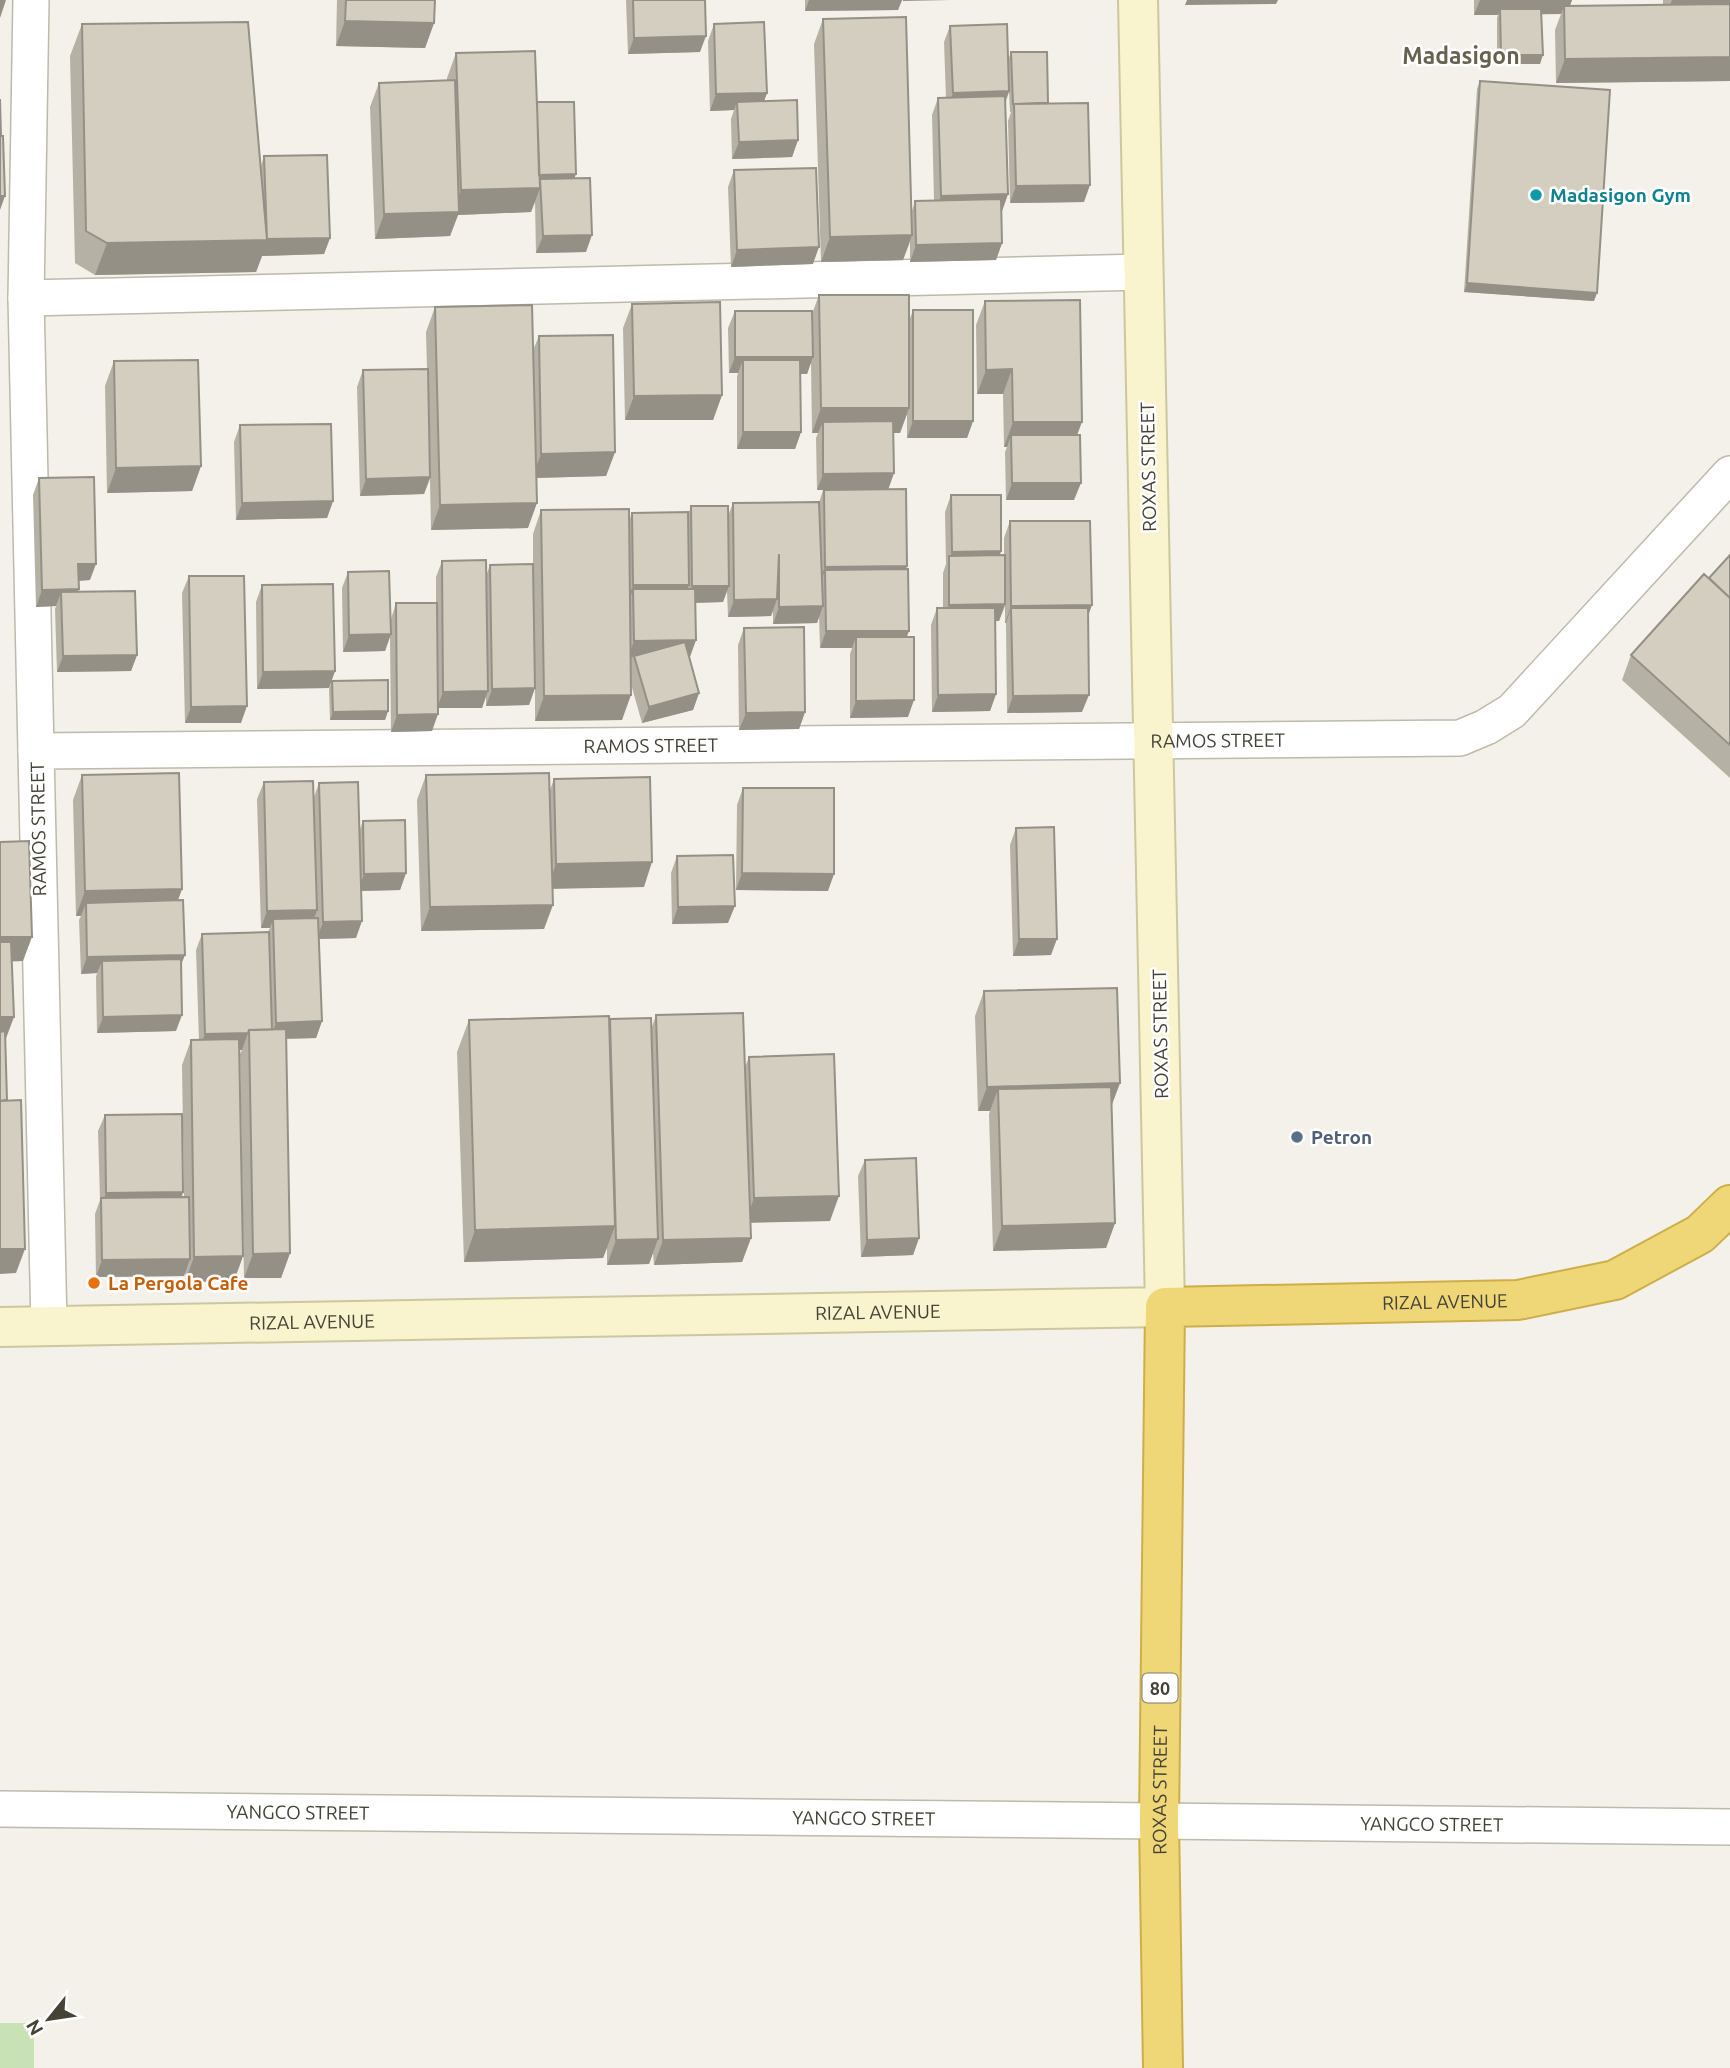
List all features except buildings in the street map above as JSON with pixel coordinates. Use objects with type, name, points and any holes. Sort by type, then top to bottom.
[{"type":"highway","name":"RIZAL AVENUE","points":[[1165,1307],[1518,1300],[1615,1280],[1700,1234],[1730,1205]]},
{"type":"highway","name":"ROXAS STREET","points":[[1163,2068],[1158,1821],[1165,1307]]},
{"type":"street","points":[[31,0],[26,298],[36,751]]},
{"type":"street","name":"ROXAS STREET","points":[[1138,0],[1165,1307]]},
{"type":"street","points":[[26,298],[1144,272]]},
{"type":"street","name":"RAMOS STREET","points":[[50,1326],[36,751],[1460,738],[1513,711],[1730,474]]},
{"type":"street","name":"RIZAL AVENUE","points":[[0,1327],[1165,1307]]},
{"type":"street","name":"YANGCO STREET","points":[[0,1809],[1730,1828]]},
{"type":"green space","points":[[0,2023],[34,2023],[34,2068],[0,2068]]},
{"type":"place","name":"Madasigon Gym","points":[[1536,195]]},
{"type":"place","name":"Petron","points":[[1297,1137]]},
{"type":"place","name":"La Pergola Cafe","points":[[94,1283]]},
{"type":"district","name":"Madasigon","points":[[1461,55]]}]
